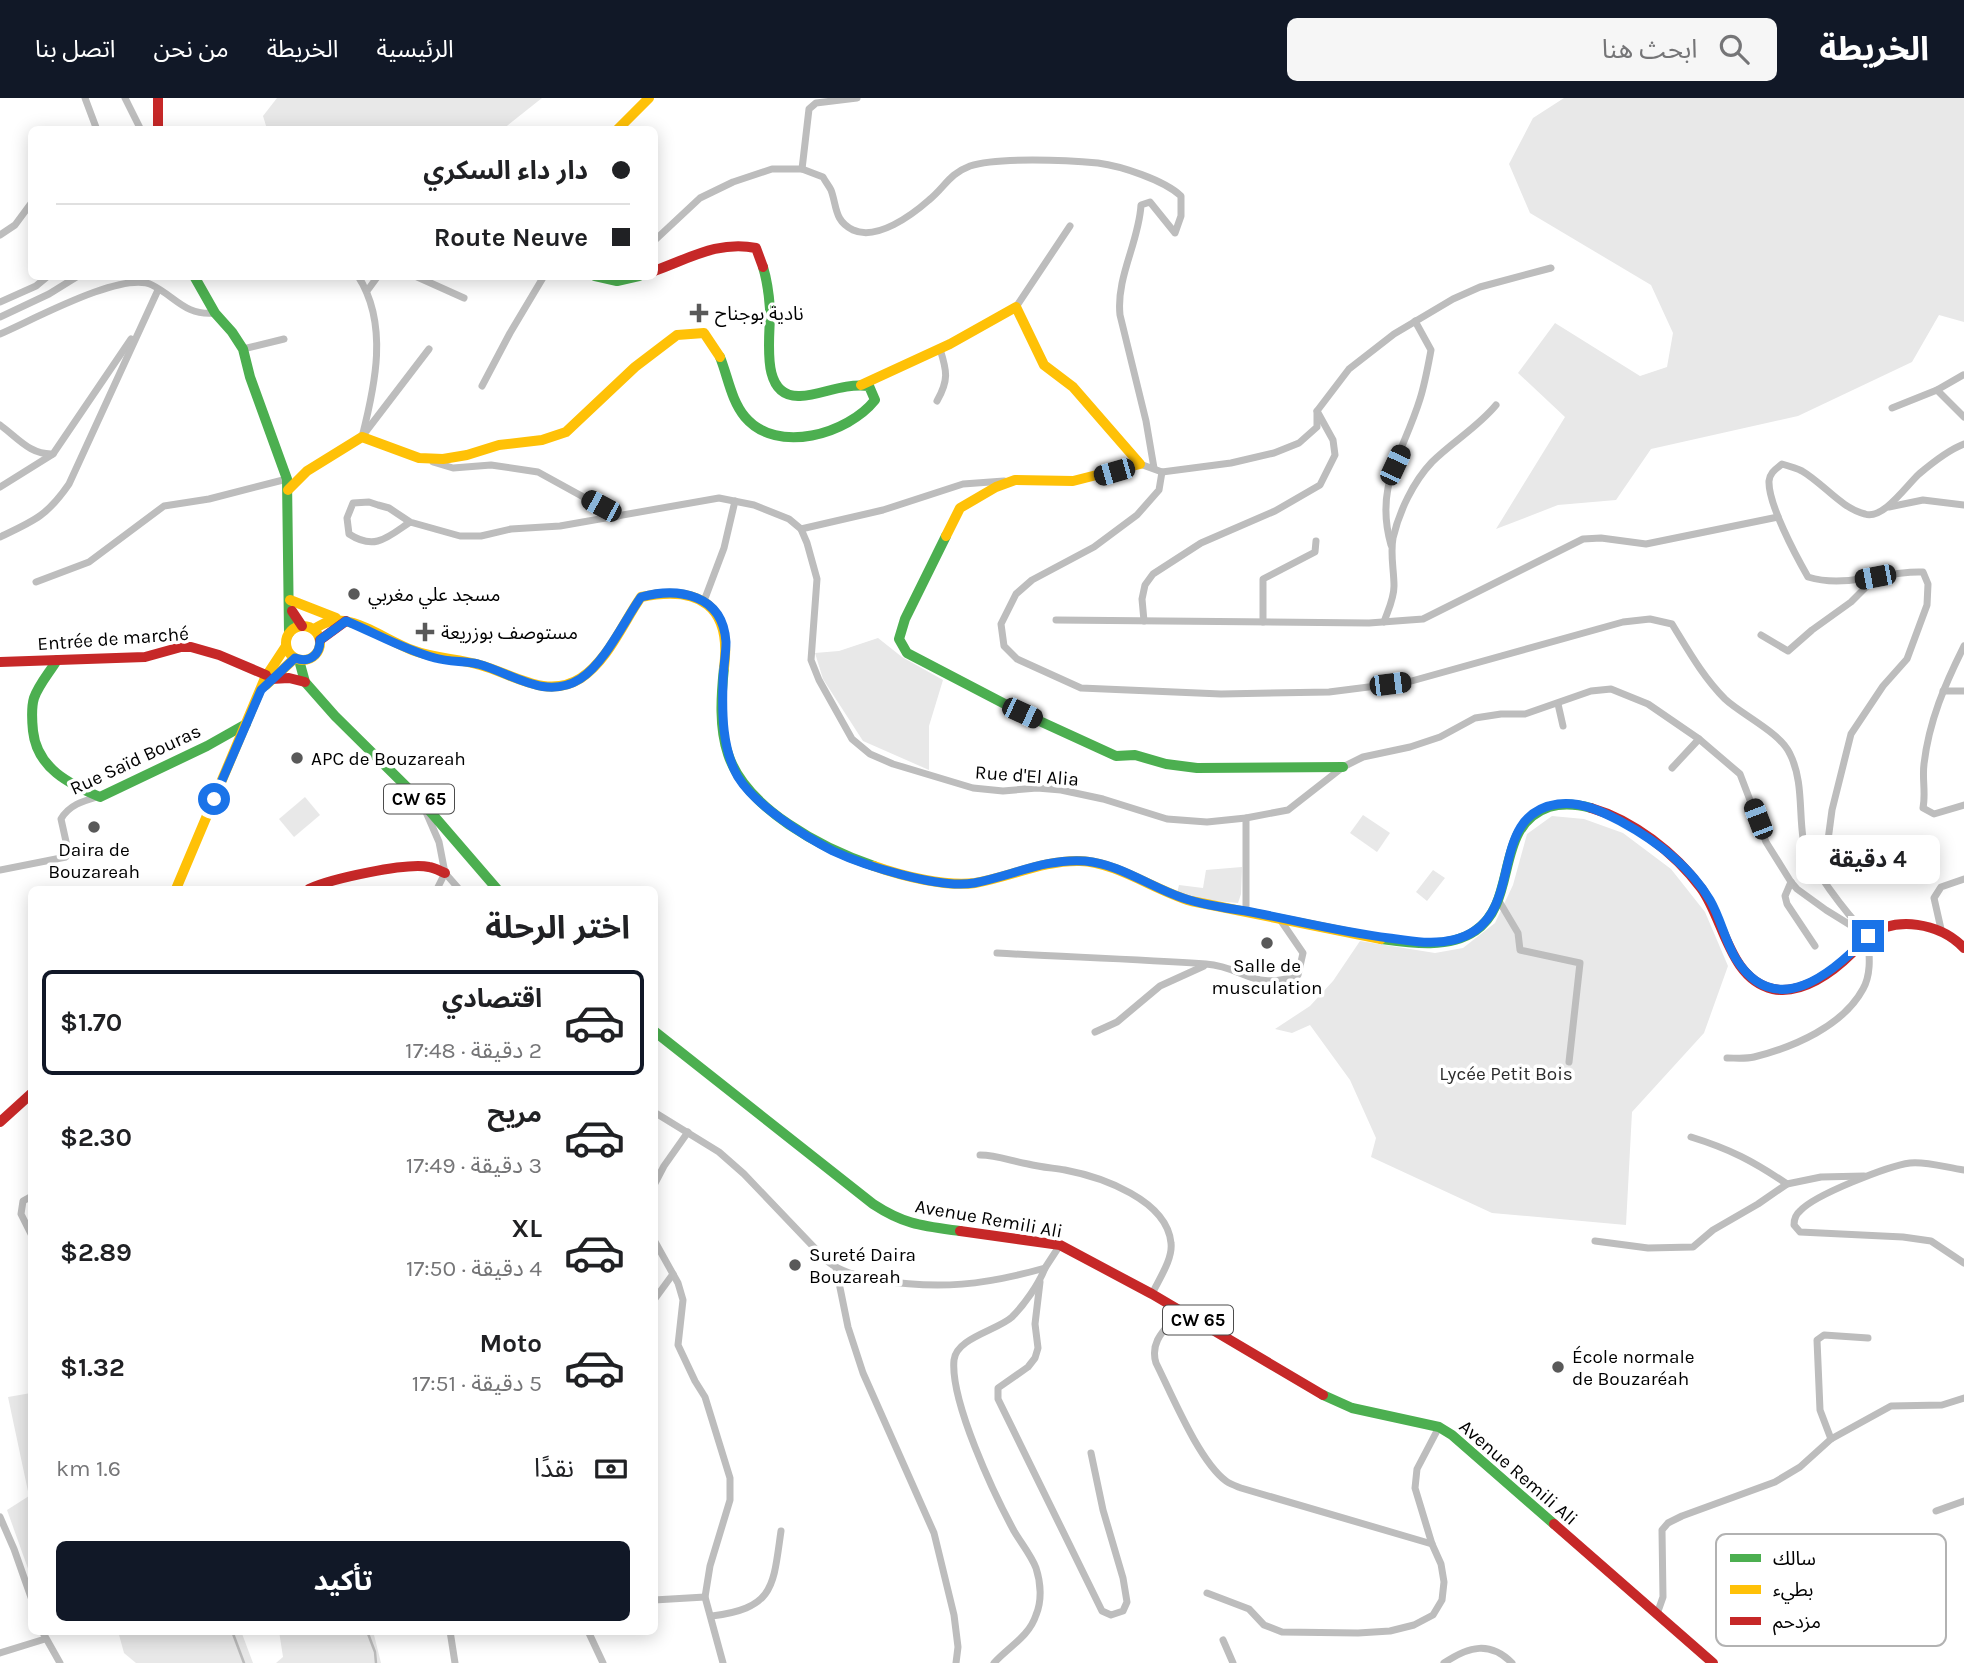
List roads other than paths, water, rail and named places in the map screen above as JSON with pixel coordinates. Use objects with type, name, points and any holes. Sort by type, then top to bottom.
[{"type":"main road","points":[[158,98],[158,126]]},
{"type":"main road","points":[[621,126],[649,98]]},
{"type":"main road","points":[[288,484],[362,437],[419,458],[443,459],[499,445],[542,440],[566,432],[650,354],[677,335],[704,333],[715,342],[733,397],[747,420],[769,435],[792,438],[824,432],[869,409],[875,400],[869,386],[829,389],[798,397],[786,393],[778,386],[770,371],[768,359],[768,284],[756,248],[744,244],[720,246],[658,269]]},
{"type":"main road","points":[[177,886],[261,690],[286,646],[290,604],[288,484],[250,377],[243,349],[215,313],[196,280]]},
{"type":"main road","points":[[603,280],[632,280]]},
{"type":"main road","points":[[861,385],[940,349],[1016,307],[1044,365],[1073,387],[1140,464],[1073,481],[1015,480],[996,487],[960,508],[905,619],[899,639],[907,653],[1022,713],[1116,756],[1135,755],[1166,764],[1197,768],[1343,767]]},
{"type":"main road","points":[[290,604],[342,620],[433,658],[478,664],[530,685],[550,687],[566,685],[580,679],[598,663],[641,597],[656,593],[691,594],[713,608],[722,624],[726,640],[723,684],[726,747],[738,778],[764,805],[796,830],[836,852],[873,866],[925,880],[970,884],[1060,862],[1086,861],[1110,867],[1162,891],[1202,905],[1428,943],[1455,940],[1474,932],[1488,919],[1499,901],[1517,831],[1527,817],[1543,808],[1562,803],[1583,805],[1602,812],[1666,850],[1693,877],[1711,902],[1736,958],[1761,985],[1777,989],[1795,989],[1815,982],[1852,953],[1868,936],[1892,928],[1916,924],[1941,929],[1960,936],[1964,948]]},
{"type":"main road","points":[[290,604],[320,640]]},
{"type":"main road","points":[[289,633],[342,620]]},
{"type":"main road","points":[[269,677],[297,659],[312,658],[318,653],[320,640],[342,620]]},
{"type":"main road","points":[[286,646],[297,659]]},
{"type":"main road","name":"Entrée de marché","points":[[0,662],[145,657],[181,647],[191,647],[219,655],[269,677],[306,682]]},
{"type":"main road","points":[[306,682],[312,658]]},
{"type":"main road","name":"CW 65","points":[[297,659],[306,682],[335,716],[422,802],[494,886]]},
{"type":"main road","points":[[57,660],[33,701],[33,738],[37,752],[43,762],[64,780],[78,789],[100,797]]},
{"type":"main road","name":"Rue Saïd Bouras","points":[[100,797],[207,746],[246,724]]},
{"type":"main road","points":[[315,886],[353,875],[402,868],[428,866],[446,873]]},
{"type":"main road","name":"Avenue Remili Ali","points":[[658,1034],[873,1204],[896,1219],[922,1226],[1060,1245],[1181,1310],[1321,1394],[1352,1408],[1439,1427],[1452,1435],[1713,1663]]},
{"type":"main road","points":[[0,1122],[28,1097]]},
{"type":"street","points":[[85,98],[96,126]]},
{"type":"street","points":[[125,98],[139,126]]},
{"type":"street","points":[[802,169],[809,108],[816,103],[857,98]]},
{"type":"street","points":[[658,238],[700,198],[733,182],[772,169],[802,169],[822,177],[831,192],[834,210],[843,222],[854,231],[875,232],[892,225],[931,198],[948,178],[970,166],[993,162],[1100,163],[1136,173],[1173,188],[1181,196],[1181,216],[1175,233],[1150,202],[1141,205],[1140,223],[1118,297],[1154,468]]},
{"type":"street","points":[[0,235],[15,225],[28,207]]},
{"type":"street","points":[[1016,307],[1070,226]]},
{"type":"street","points":[[1140,464],[1163,472],[1231,463],[1274,453],[1299,443],[1317,426],[1317,411],[1349,369],[1415,321],[1480,287],[1552,268]]},
{"type":"street","points":[[0,302],[43,280]]},
{"type":"street","points":[[0,317],[72,280]]},
{"type":"street","points":[[360,280],[367,291],[377,346],[374,388],[362,437]]},
{"type":"street","points":[[367,291],[375,280]]},
{"type":"street","points":[[424,280],[464,298]]},
{"type":"street","points":[[482,386],[542,280]]},
{"type":"street","points":[[0,334],[58,307],[135,281],[152,285],[178,304],[201,314],[215,313]]},
{"type":"street","points":[[0,537],[38,519],[55,504],[68,484],[159,290]]},
{"type":"street","points":[[0,487],[53,454],[145,319]]},
{"type":"street","points":[[1384,622],[1392,602],[1394,587],[1392,549],[1384,523],[1388,480],[1421,398],[1432,350],[1415,321]]},
{"type":"street","points":[[243,349],[285,339]]},
{"type":"street","points":[[362,437],[429,349]]},
{"type":"street","points":[[937,401],[944,389],[947,371],[940,349]]},
{"type":"street","points":[[1892,408],[1963,376]]},
{"type":"street","points":[[99,387],[117,379]]},
{"type":"street","points":[[1937,390],[1964,417]]},
{"type":"street","points":[[1392,549],[1402,511],[1418,481],[1432,463],[1496,405]]},
{"type":"street","points":[[1144,621],[1142,599],[1145,585],[1153,574],[1201,543],[1275,511],[1320,485],[1335,455],[1333,440],[1317,411]]},
{"type":"street","points":[[0,425],[32,452],[53,454]]},
{"type":"street","points":[[0,438],[12,433]]},
{"type":"street","points":[[1826,882],[1826,855],[1832,810],[1851,734],[1883,686],[1907,659],[1927,605],[1928,584],[1923,572],[1903,571],[1849,582],[1822,582],[1808,577],[1778,517],[1769,482],[1772,472],[1782,464],[1801,471],[1851,508],[1867,515],[1875,515],[1887,507],[1919,475],[1964,444]]},
{"type":"street","points":[[419,458],[453,468],[491,465],[538,472],[619,516]]},
{"type":"street","points":[[1163,472],[1159,490],[1137,515],[1094,547],[1032,580],[1016,594],[1001,624],[1004,646],[1017,659],[1081,688],[1221,694],[1329,692],[1408,682],[1623,622],[1650,619],[1672,624],[1705,677],[1723,697],[1780,740],[1790,752],[1802,810],[1803,838],[1810,860],[1849,916],[1868,936],[1869,974],[1864,988],[1838,1020],[1817,1033],[1752,1058],[1727,1058]]},
{"type":"street","points":[[410,522],[387,538],[375,542],[360,541],[349,534],[347,518],[353,503],[369,502],[389,509],[410,522],[460,536],[471,536],[619,516],[719,498],[754,505],[789,519],[801,529],[883,510],[963,484],[1015,480]]},
{"type":"street","points":[[36,582],[89,562],[164,506],[288,484]]},
{"type":"street","points":[[1887,507],[1923,500],[1964,505]]},
{"type":"street","points":[[704,601],[724,548],[735,501]]},
{"type":"street","points":[[1056,620],[1384,622],[1423,619],[1556,555],[1583,539],[1601,538],[1646,544],[1778,517]]},
{"type":"street","name":"Rue d'El Alia","points":[[801,529],[817,579],[811,660],[819,680],[852,739],[870,754],[893,764],[973,788],[1003,791],[1037,788],[1061,790],[1103,799],[1167,819],[1207,822],[1246,818],[1288,810],[1343,767],[1363,757],[1410,747],[1440,737],[1475,718],[1525,714],[1591,691],[1611,689],[1648,704],[1699,739],[1740,774],[1766,842],[1791,882]]},
{"type":"street","points":[[1264,622],[1263,579],[1315,552],[1316,541]]},
{"type":"street","points":[[1761,635],[1788,651],[1851,602],[1875,577]]},
{"type":"street","points":[[1964,646],[1943,691],[1929,734],[1924,768],[1926,795],[1923,808],[1934,814],[1964,805]]},
{"type":"street","points":[[1943,691],[1964,691]]},
{"type":"street","points":[[1558,704],[1563,726]]},
{"type":"street","points":[[1672,768],[1699,739]]},
{"type":"street","name":"Rue Saïd Bouras","points":[[0,870],[66,857],[67,846],[61,819],[65,812],[76,804],[100,797]]},
{"type":"street","points":[[422,802],[439,842],[446,873],[457,886]]},
{"type":"street","points":[[1246,818],[1246,911]]},
{"type":"street","points":[[439,886],[446,873]]},
{"type":"street","points":[[1941,929],[1934,898],[1941,887],[1964,879]]},
{"type":"street","points":[[1815,946],[1787,904],[1785,896],[1791,882],[1826,910],[1868,936]]},
{"type":"street","points":[[1499,901],[1518,933],[1520,950],[1580,963],[1569,1062]]},
{"type":"street","points":[[997,953],[1210,964],[1264,983],[1283,981],[1298,975],[1303,953],[1279,918]]},
{"type":"street","points":[[1095,1032],[1117,1022],[1160,986],[1210,964]]},
{"type":"street","points":[[658,1114],[719,1152],[836,1268],[863,1277],[911,1285],[951,1287],[1045,1268]]},
{"type":"street","points":[[658,1177],[688,1132]]},
{"type":"street","points":[[1691,1137],[1731,1149],[1787,1184]]},
{"type":"street","points":[[980,1155],[995,1155],[1069,1171],[1135,1195],[1160,1217],[1168,1230],[1172,1245],[1152,1294]]},
{"type":"street","points":[[1964,1170],[1911,1163],[1826,1194],[1801,1209],[1794,1218],[1794,1225],[1800,1232],[1931,1241],[1964,1263]]},
{"type":"street","points":[[1595,1241],[1648,1248],[1693,1247],[1713,1230],[1787,1184],[1821,1177],[1872,1175]]},
{"type":"street","points":[[28,1198],[23,1201],[21,1214],[28,1227]]},
{"type":"street","points":[[1060,1245],[1045,1268],[1040,1282],[1035,1324],[1038,1348],[1035,1358],[1028,1367],[998,1388],[998,1399],[1102,1611],[1111,1615],[1123,1611],[1127,1602],[1091,1453]]},
{"type":"street","points":[[658,1247],[683,1300],[678,1345],[705,1397],[730,1478],[730,1500],[710,1566],[705,1597],[723,1663]]},
{"type":"street","points":[[836,1268],[848,1327],[863,1373],[934,1533],[954,1615],[958,1647],[956,1663]]},
{"type":"street","points":[[658,1295],[673,1274]]},
{"type":"street","points":[[994,1663],[1028,1630],[1037,1615],[1041,1594],[1036,1568],[1014,1530],[970,1434],[959,1396],[954,1359],[956,1352],[970,1340],[1011,1318],[1040,1282]]},
{"type":"street","points":[[1181,1310],[1154,1343],[1153,1352],[1156,1363],[1198,1444],[1212,1466],[1226,1481],[1241,1488],[1432,1544]]},
{"type":"street","points":[[1831,1439],[1820,1410],[1816,1340],[1825,1335],[1868,1338]]},
{"type":"street","points":[[1656,1615],[1663,1597],[1662,1530],[1668,1523],[1775,1482],[1800,1467],[1831,1439],[1891,1406],[1942,1405],[1964,1398]]},
{"type":"street","points":[[1207,1593],[1249,1609],[1264,1625],[1282,1632],[1390,1631],[1414,1625],[1433,1615],[1442,1600],[1444,1582],[1441,1564],[1415,1488],[1418,1469],[1439,1427]]},
{"type":"street","points":[[1936,1510],[1964,1501]]},
{"type":"street","points":[[0,1517],[28,1589]]},
{"type":"street","points":[[712,1616],[748,1609],[760,1601],[771,1588],[782,1531]]},
{"type":"street","points":[[658,1600],[705,1597]]},
{"type":"street","points":[[0,1653],[43,1635],[60,1663]]},
{"type":"street","points":[[451,1635],[455,1663]]},
{"type":"street","points":[[590,1635],[603,1663]]},
{"type":"street","points":[[1223,1640],[1233,1663]]},
{"type":"street","points":[[1444,1663],[1481,1647],[1503,1654],[1512,1663]]},
{"type":"waterway","points":[[234,1635],[244,1663]]},
{"type":"waterway","points":[[369,1635],[376,1663]]},
{"type":"place","name":"نادية بوجناح","points":[[699,313]]},
{"type":"place","name":"مسجد علي مغربي","points":[[354,594]]},
{"type":"place","name":"مستوصف بوزريعة","points":[[425,632]]},
{"type":"place","name":"APC de Bouzareah","points":[[297,758]]},
{"type":"place","name":"Daira de Bouzareah","points":[[94,827]]},
{"type":"place","name":"Salle de musculation","points":[[1267,943]]},
{"type":"place","name":"Sureté Daira Bouzareah","points":[[795,1265]]},
{"type":"place","name":"École normale de Bouzaréah","points":[[1558,1367]]},
{"type":"park label","name":"Lycée Petit Bois","points":[[1506,1073]]}]
